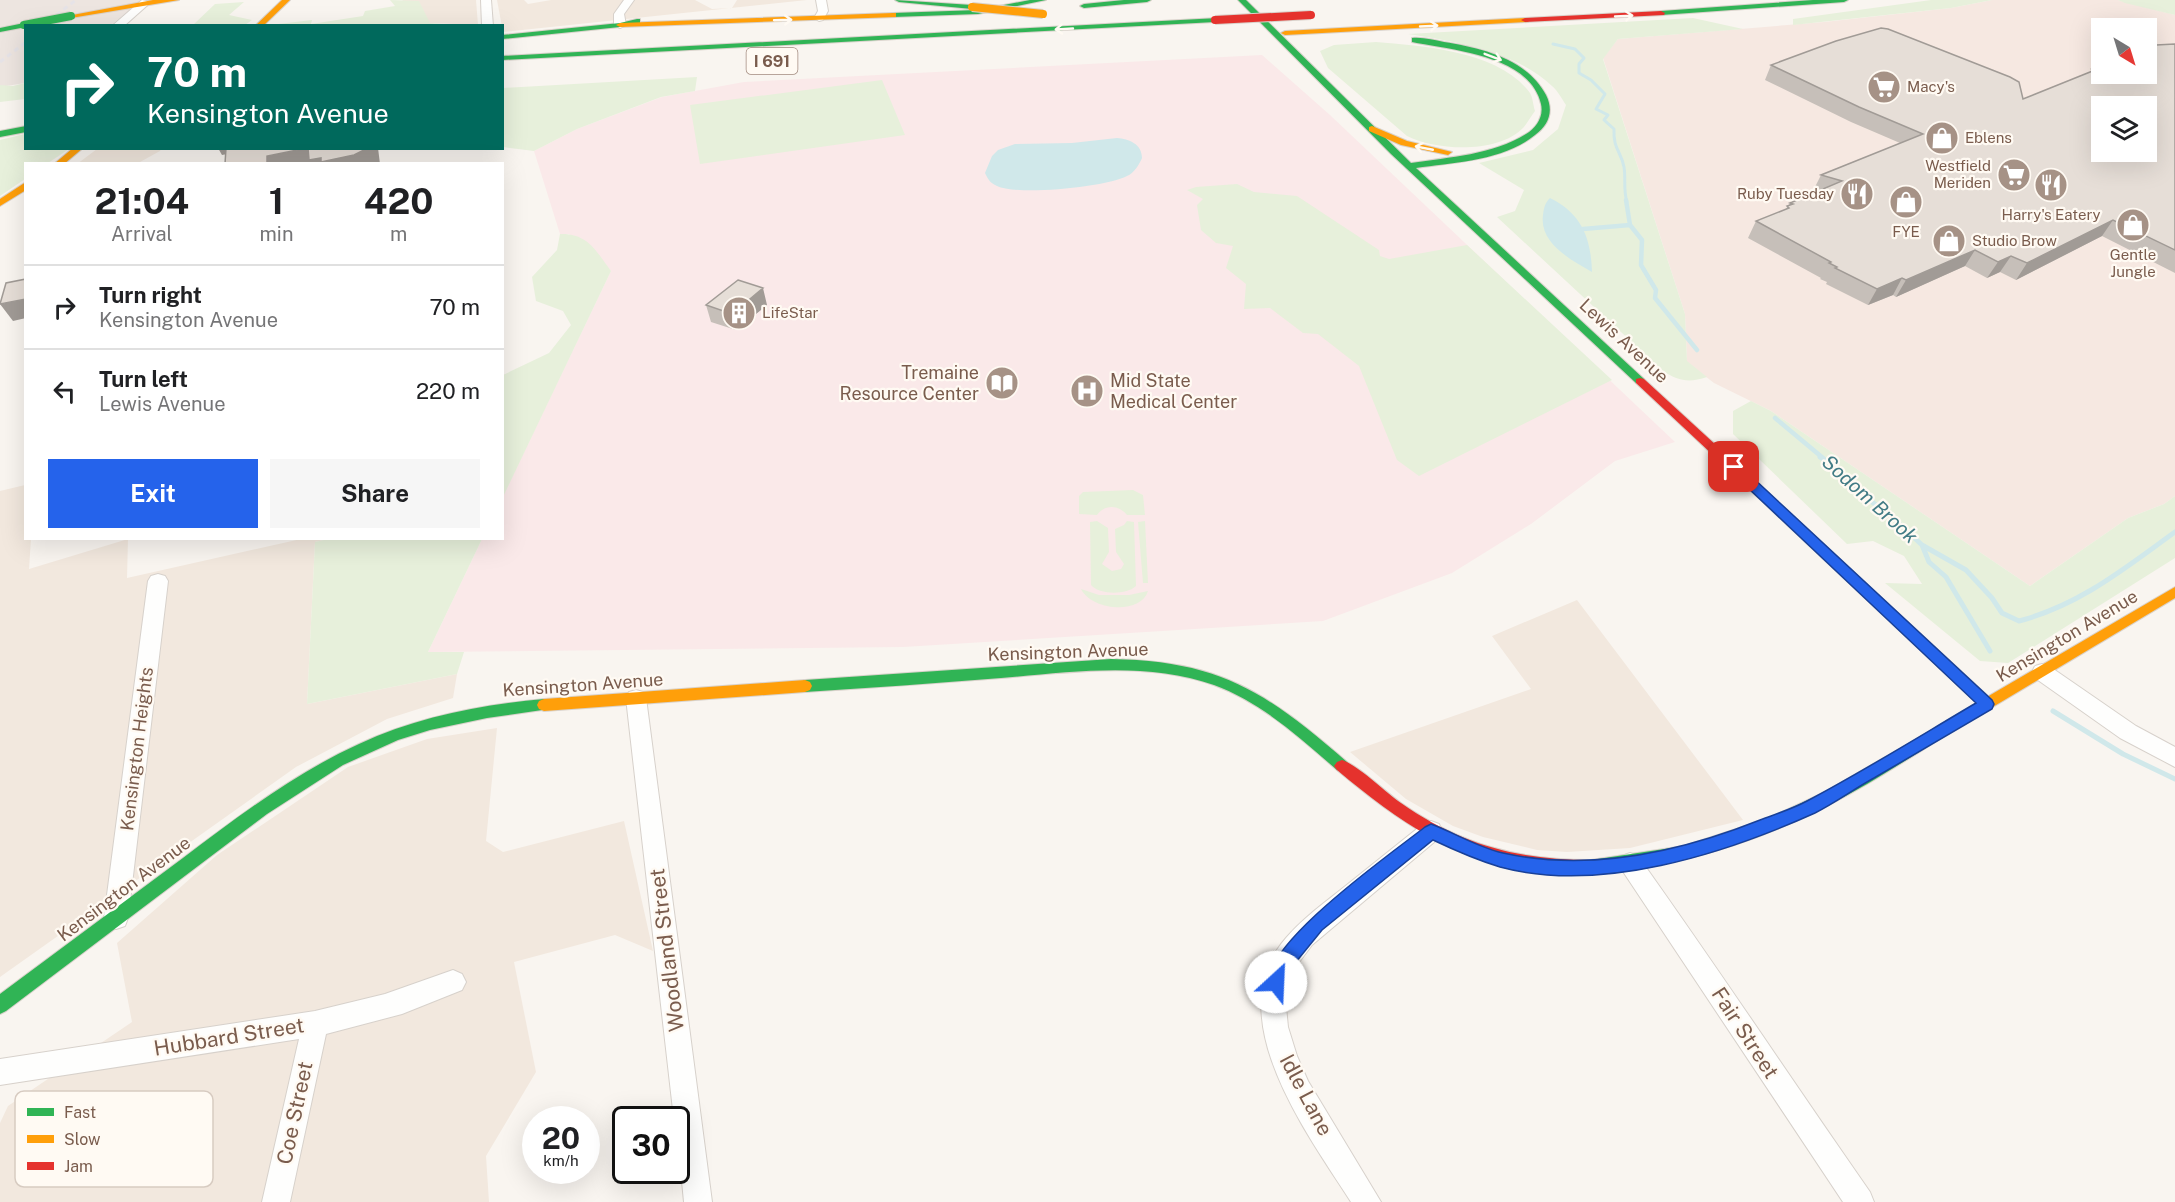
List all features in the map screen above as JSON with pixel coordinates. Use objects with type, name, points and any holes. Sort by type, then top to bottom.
[{"type":"main road","points":[[29,24],[146,2],[176,0]]},
{"type":"main road","points":[[260,24],[286,0]]},
{"type":"main road","points":[[899,0],[972,7],[1046,8],[1125,20],[1209,20]]},
{"type":"main road","points":[[1072,7],[1147,0]]},
{"type":"main road","name":"Lewis Avenue","points":[[1242,0],[1410,166],[1987,704]]},
{"type":"main road","points":[[1262,34],[1285,33],[1305,37],[1734,10],[1844,0]]},
{"type":"main road","points":[[504,36],[824,6],[985,11],[1046,8]]},
{"type":"main road","points":[[517,57],[548,51],[867,27],[1046,8]]},
{"type":"main road","name":"I 691","points":[[504,58],[1316,15]]},
{"type":"main road","points":[[0,30],[24,25]]},
{"type":"main road","points":[[1330,34],[1398,39],[1458,47],[1498,59],[1528,76],[1542,91],[1547,113],[1543,123],[1534,133],[1519,142],[1480,153],[1410,166]]},
{"type":"main road","points":[[0,123],[24,119]]},
{"type":"main road","points":[[0,134],[24,129]]},
{"type":"main road","points":[[1372,129],[1414,146],[1450,152],[1480,153]]},
{"type":"main road","points":[[60,162],[77,150]]},
{"type":"main road","points":[[0,203],[24,186]]},
{"type":"main road","name":"Kensington Avenue","points":[[0,1005],[293,787],[342,757],[377,740],[458,716],[496,709],[1082,666],[1158,666],[1192,672],[1222,682],[1252,696],[1309,737],[1396,809],[1431,831],[1462,846],[1502,860],[1538,866],[1580,868],[1630,863],[1678,854],[1729,840],[1810,807],[2043,672],[2175,592]]},
{"type":"street","points":[[486,0],[488,24]]},
{"type":"street","points":[[620,25],[619,14],[629,0]]},
{"type":"street","points":[[119,24],[146,2]]},
{"type":"street","name":"Kensington Heights","points":[[116,918],[158,581]]},
{"type":"street","points":[[2043,672],[2128,732],[2175,758]]},
{"type":"street","name":"Woodland Street","points":[[636,698],[698,1202]]},
{"type":"street","name":"Idle Lane","points":[[1366,1202],[1286,1064],[1275,1027],[1274,996],[1279,969],[1296,946],[1316,925],[1431,831]]},
{"type":"street","name":"Fair Street","points":[[1630,863],[1860,1202]]},
{"type":"street","name":"Hubbard Street","points":[[0,1072],[315,1024],[366,1014],[406,1002],[453,982]]},
{"type":"street","name":"Coe Street","points":[[276,1202],[315,1024]]},
{"type":"shaded area","points":[[0,0],[158,0],[132,8],[112,24],[24,24],[24,83],[0,87]]},
{"type":"shaded area","points":[[402,0],[476,0],[478,24],[430,23]]},
{"type":"shaded area","points":[[497,0],[524,0],[528,4],[551,0],[695,0],[712,9],[730,8],[504,32],[504,24],[502,24]]},
{"type":"shaded area","points":[[737,0],[807,0],[732,8]]},
{"type":"shaded area","points":[[1992,0],[2118,0],[2175,15],[2175,496],[2164,504],[2128,518],[2030,586],[1771,411],[1714,383],[1687,362],[1685,314],[1603,58],[1618,39],[1824,22],[1951,8]]},
{"type":"shaded area","name":"Mid State Medical Center","points":[[1262,55],[1330,115],[1675,442],[1615,461],[1531,524],[1452,573],[1323,621],[903,647],[428,652],[482,540],[504,540],[504,494],[611,271],[569,234],[560,234],[534,151],[577,129],[662,97],[744,82]]},
{"type":"shaded area","points":[[96,150],[160,150],[140,162],[80,162]]},
{"type":"shaded area","points":[[24,485],[24,540],[31,540],[29,569],[125,540],[128,540],[127,578],[297,540],[324,540],[315,542],[307,704],[457,674],[453,698],[387,719],[296,767],[0,977],[0,491]]},
{"type":"shaded area","points":[[1577,600],[1743,820],[1630,848],[1567,852],[1537,850],[1483,837],[1453,826],[1406,799],[1350,752],[1531,689],[1492,636]]},
{"type":"shaded area","points":[[497,728],[486,841],[503,852],[624,821],[653,951],[615,935],[514,962],[536,1072],[486,1156],[489,1202],[0,1202],[0,1123],[8,1106],[15,1101],[15,1187],[213,1187],[213,1091],[30,1091],[132,1022],[117,943],[217,855],[348,767],[427,739]]},
{"type":"green space","points":[[390,0],[419,1],[430,23],[444,24],[311,24],[363,16],[365,11],[395,6]]},
{"type":"green space","points":[[1931,0],[1992,0],[1951,8],[1793,25],[1793,19]]},
{"type":"green space","points":[[2118,0],[2175,0],[2175,15],[2125,3]]},
{"type":"green space","points":[[244,2],[229,15],[252,20],[246,24],[194,24],[215,4]]},
{"type":"green space","points":[[1693,18],[1743,29],[1618,39],[1603,59],[1685,314],[1687,361],[1707,377],[1689,380],[1679,379],[1663,371],[1497,217],[1515,211],[1524,190],[1479,163],[1533,150],[1558,129],[1566,105],[1556,90],[1538,74],[1503,56],[1445,40],[1408,34]]},
{"type":"green space","points":[[312,20],[311,24],[278,24]]},
{"type":"green space","points":[[1376,42],[1437,49],[1480,59],[1517,79],[1530,93],[1535,111],[1524,127],[1513,136],[1484,146],[1434,145],[1407,136],[1328,68],[1320,51],[1334,45]]},
{"type":"green space","points":[[697,77],[695,91],[661,97],[577,129],[534,151],[504,147],[504,88]]},
{"type":"green space","points":[[882,80],[905,135],[700,164],[690,105]]},
{"type":"green space","points":[[24,83],[24,99],[0,102],[0,85],[13,86]]},
{"type":"green space","points":[[24,134],[24,150],[68,150],[50,162],[24,162],[24,180],[0,196],[0,140]]},
{"type":"green space","points":[[1237,184],[1254,192],[1297,196],[1379,250],[1380,256],[1389,259],[1467,245],[1612,380],[1419,476],[1397,460],[1359,366],[1318,334],[1303,333],[1270,308],[1244,309],[1246,284],[1226,268],[1233,246],[1216,243],[1201,230],[1197,205],[1203,199],[1187,190],[1196,187]]},
{"type":"green space","points":[[560,234],[578,237],[596,250],[611,271],[504,495],[504,375],[549,353],[571,325],[563,311],[536,301],[532,277],[557,250]]},
{"type":"green space","points":[[1751,401],[1771,411],[2030,586],[2128,518],[2164,504],[2175,496],[2175,558],[2008,663],[1980,661],[1885,583],[1922,584],[1904,556],[1873,541],[1847,544],[1733,434],[1733,411]]},
{"type":"green space","points":[[1133,490],[1143,495],[1145,515],[1127,515],[1120,509],[1112,507],[1100,511],[1097,515],[1079,514],[1079,496],[1083,492]]},
{"type":"green space","points":[[1097,521],[1108,528],[1109,552],[1102,564],[1112,571],[1121,569],[1124,564],[1116,552],[1115,529],[1127,521],[1134,522],[1136,586],[1132,589],[1106,592],[1091,585],[1090,522]]},
{"type":"green space","points":[[1145,521],[1148,583],[1143,583],[1138,522]]},
{"type":"green space","points":[[324,540],[482,540],[428,652],[464,652],[457,674],[307,704],[315,542]]},
{"type":"green space","points":[[1081,589],[1099,595],[1129,595],[1148,591],[1144,599],[1136,604],[1116,607],[1095,602]]},
{"type":"water","points":[[1117,138],[1134,143],[1140,149],[1142,158],[1132,173],[1101,184],[1062,189],[1008,189],[993,184],[985,173],[992,156],[998,150],[1015,144],[1072,143]]},
{"type":"water","points":[[1550,198],[1570,212],[1583,228],[1590,248],[1592,272],[1558,250],[1546,234],[1543,215],[1545,205]]},
{"type":"building","name":"Westfield Meriden","points":[[1881,28],[2010,77],[2019,82],[2023,99],[2091,72],[2091,84],[2157,84],[2157,45],[2175,44],[2175,250],[2113,220],[2027,263],[2011,256],[1998,262],[1975,250],[1906,280],[1902,278],[1877,289],[1835,268],[1837,267],[1829,263],[1831,262],[1756,221],[1789,208],[1787,206],[1793,204],[1790,203],[1842,181],[1821,175],[1923,134],[1859,107],[1771,65],[1836,41]]},
{"type":"building","points":[[226,150],[297,150],[267,156],[267,162],[225,162]]},
{"type":"building","points":[[308,150],[364,150],[354,155],[321,162],[321,158],[309,160]]},
{"type":"building","points":[[24,279],[24,299],[0,304],[6,283]]},
{"type":"building","points":[[738,280],[763,288],[732,314],[706,305]]},
{"type":"waterway","name":"Sodom Brook","points":[[1553,44],[1575,49],[1584,58],[1579,64],[1579,73],[1591,80],[1605,94],[1596,109],[1608,115],[1604,120],[1614,129],[1616,146],[1624,167],[1627,202]]},
{"type":"waterway","name":"Sodom Brook","points":[[1626,200],[1630,225]]},
{"type":"waterway","points":[[1583,229],[1630,225]]},
{"type":"waterway","name":"Sodom Brook","points":[[1630,225],[1642,240],[1641,265],[1656,290],[1655,298],[1697,350]]},
{"type":"waterway","name":"Sodom Brook","points":[[1775,418],[1823,458]]},
{"type":"waterway","name":"Sodom Brook","points":[[1820,457],[1837,467],[1853,488],[1891,516],[1922,545]]},
{"type":"waterway","points":[[1922,545],[1966,570],[1992,598],[2002,613],[2019,621],[2041,614],[2082,595],[2120,572],[2175,532]]},
{"type":"waterway","name":"Sodom Brook","points":[[1922,545],[1929,562],[1946,577],[1990,651]]},
{"type":"waterway","name":"Sodom Brook","points":[[2053,711],[2123,754],[2175,779]]},
{"type":"railway","points":[[45,24],[76,0]]},
{"type":"railway","points":[[0,62],[24,44]]},
{"type":"traffic: fast","points":[[899,0],[972,7]]},
{"type":"traffic: fast","points":[[893,15],[978,12],[1042,0]]},
{"type":"traffic: fast","points":[[1084,6],[1147,0]]},
{"type":"traffic: fast","points":[[1242,0],[1394,152],[1640,381]]},
{"type":"traffic: fast","points":[[1661,13],[1844,0]]},
{"type":"traffic: fast","points":[[29,24],[71,16]]},
{"type":"traffic: fast","points":[[504,58],[1215,20]]},
{"type":"traffic: fast","points":[[504,37],[620,25],[637,21]]},
{"type":"traffic: fast","points":[[0,30],[24,25]]},
{"type":"traffic: fast","points":[[1410,166],[1471,157],[1501,149],[1533,133],[1541,125],[1546,112],[1545,101],[1537,86],[1525,73],[1509,63],[1451,45],[1415,40]]},
{"type":"traffic: fast","points":[[0,134],[24,129]]},
{"type":"traffic: fast","points":[[1749,482],[1987,704]]},
{"type":"traffic: fast","points":[[805,686],[1083,666],[1138,665],[1166,668],[1219,681],[1253,697],[1284,718],[1342,766]]},
{"type":"traffic: fast","points":[[0,1005],[262,809],[338,761],[393,736],[430,724],[487,712],[544,705]]},
{"type":"traffic: fast","points":[[1591,867],[1684,853],[1773,824],[1845,789],[1951,725]]},
{"type":"traffic: slow","points":[[71,16],[135,4],[175,0]]},
{"type":"traffic: slow","points":[[260,24],[286,0]]},
{"type":"traffic: slow","points":[[972,7],[1043,14]]},
{"type":"traffic: slow","points":[[620,25],[893,15]]},
{"type":"traffic: slow","points":[[1285,33],[1525,20]]},
{"type":"traffic: slow","points":[[1372,129],[1404,143],[1448,152]]},
{"type":"traffic: slow","points":[[61,162],[76,150]]},
{"type":"traffic: slow","points":[[0,203],[24,186]]},
{"type":"traffic: slow","points":[[1951,725],[2175,592]]},
{"type":"traffic: slow","points":[[544,705],[805,686]]},
{"type":"traffic: jam","points":[[1525,20],[1661,13]]},
{"type":"traffic: jam","points":[[1215,20],[1311,15]]},
{"type":"traffic: jam","points":[[1640,381],[1749,482]]},
{"type":"traffic: jam","points":[[1342,766],[1398,809],[1456,843],[1487,855],[1520,863],[1554,867],[1591,867]]},
{"type":"place","name":"Macy's","points":[[1884,87]]},
{"type":"place","name":"Eblens","points":[[1942,138]]},
{"type":"place","name":"Westfield Meriden","points":[[2014,175]]},
{"type":"place","name":"Harry's Eatery","points":[[2051,185]]},
{"type":"place","name":"Ruby Tuesday","points":[[1857,194]]},
{"type":"place","name":"FYE","points":[[1906,202]]},
{"type":"place","name":"Gentle Jungle","points":[[2133,225]]},
{"type":"place","name":"Studio Brow","points":[[1949,241]]},
{"type":"place","name":"LifeStar","points":[[739,313]]},
{"type":"place","name":"Tremaine Resource Center","points":[[1002,383]]},
{"type":"place","name":"Mid State Medical Center","points":[[1087,391]]},
{"type":"route","points":[[1276,982],[1279,969],[1316,925],[1431,831],[1462,846],[1502,860],[1538,866],[1580,868],[1630,863],[1678,854],[1729,840],[1810,807],[1987,704],[1734,467]]}]
